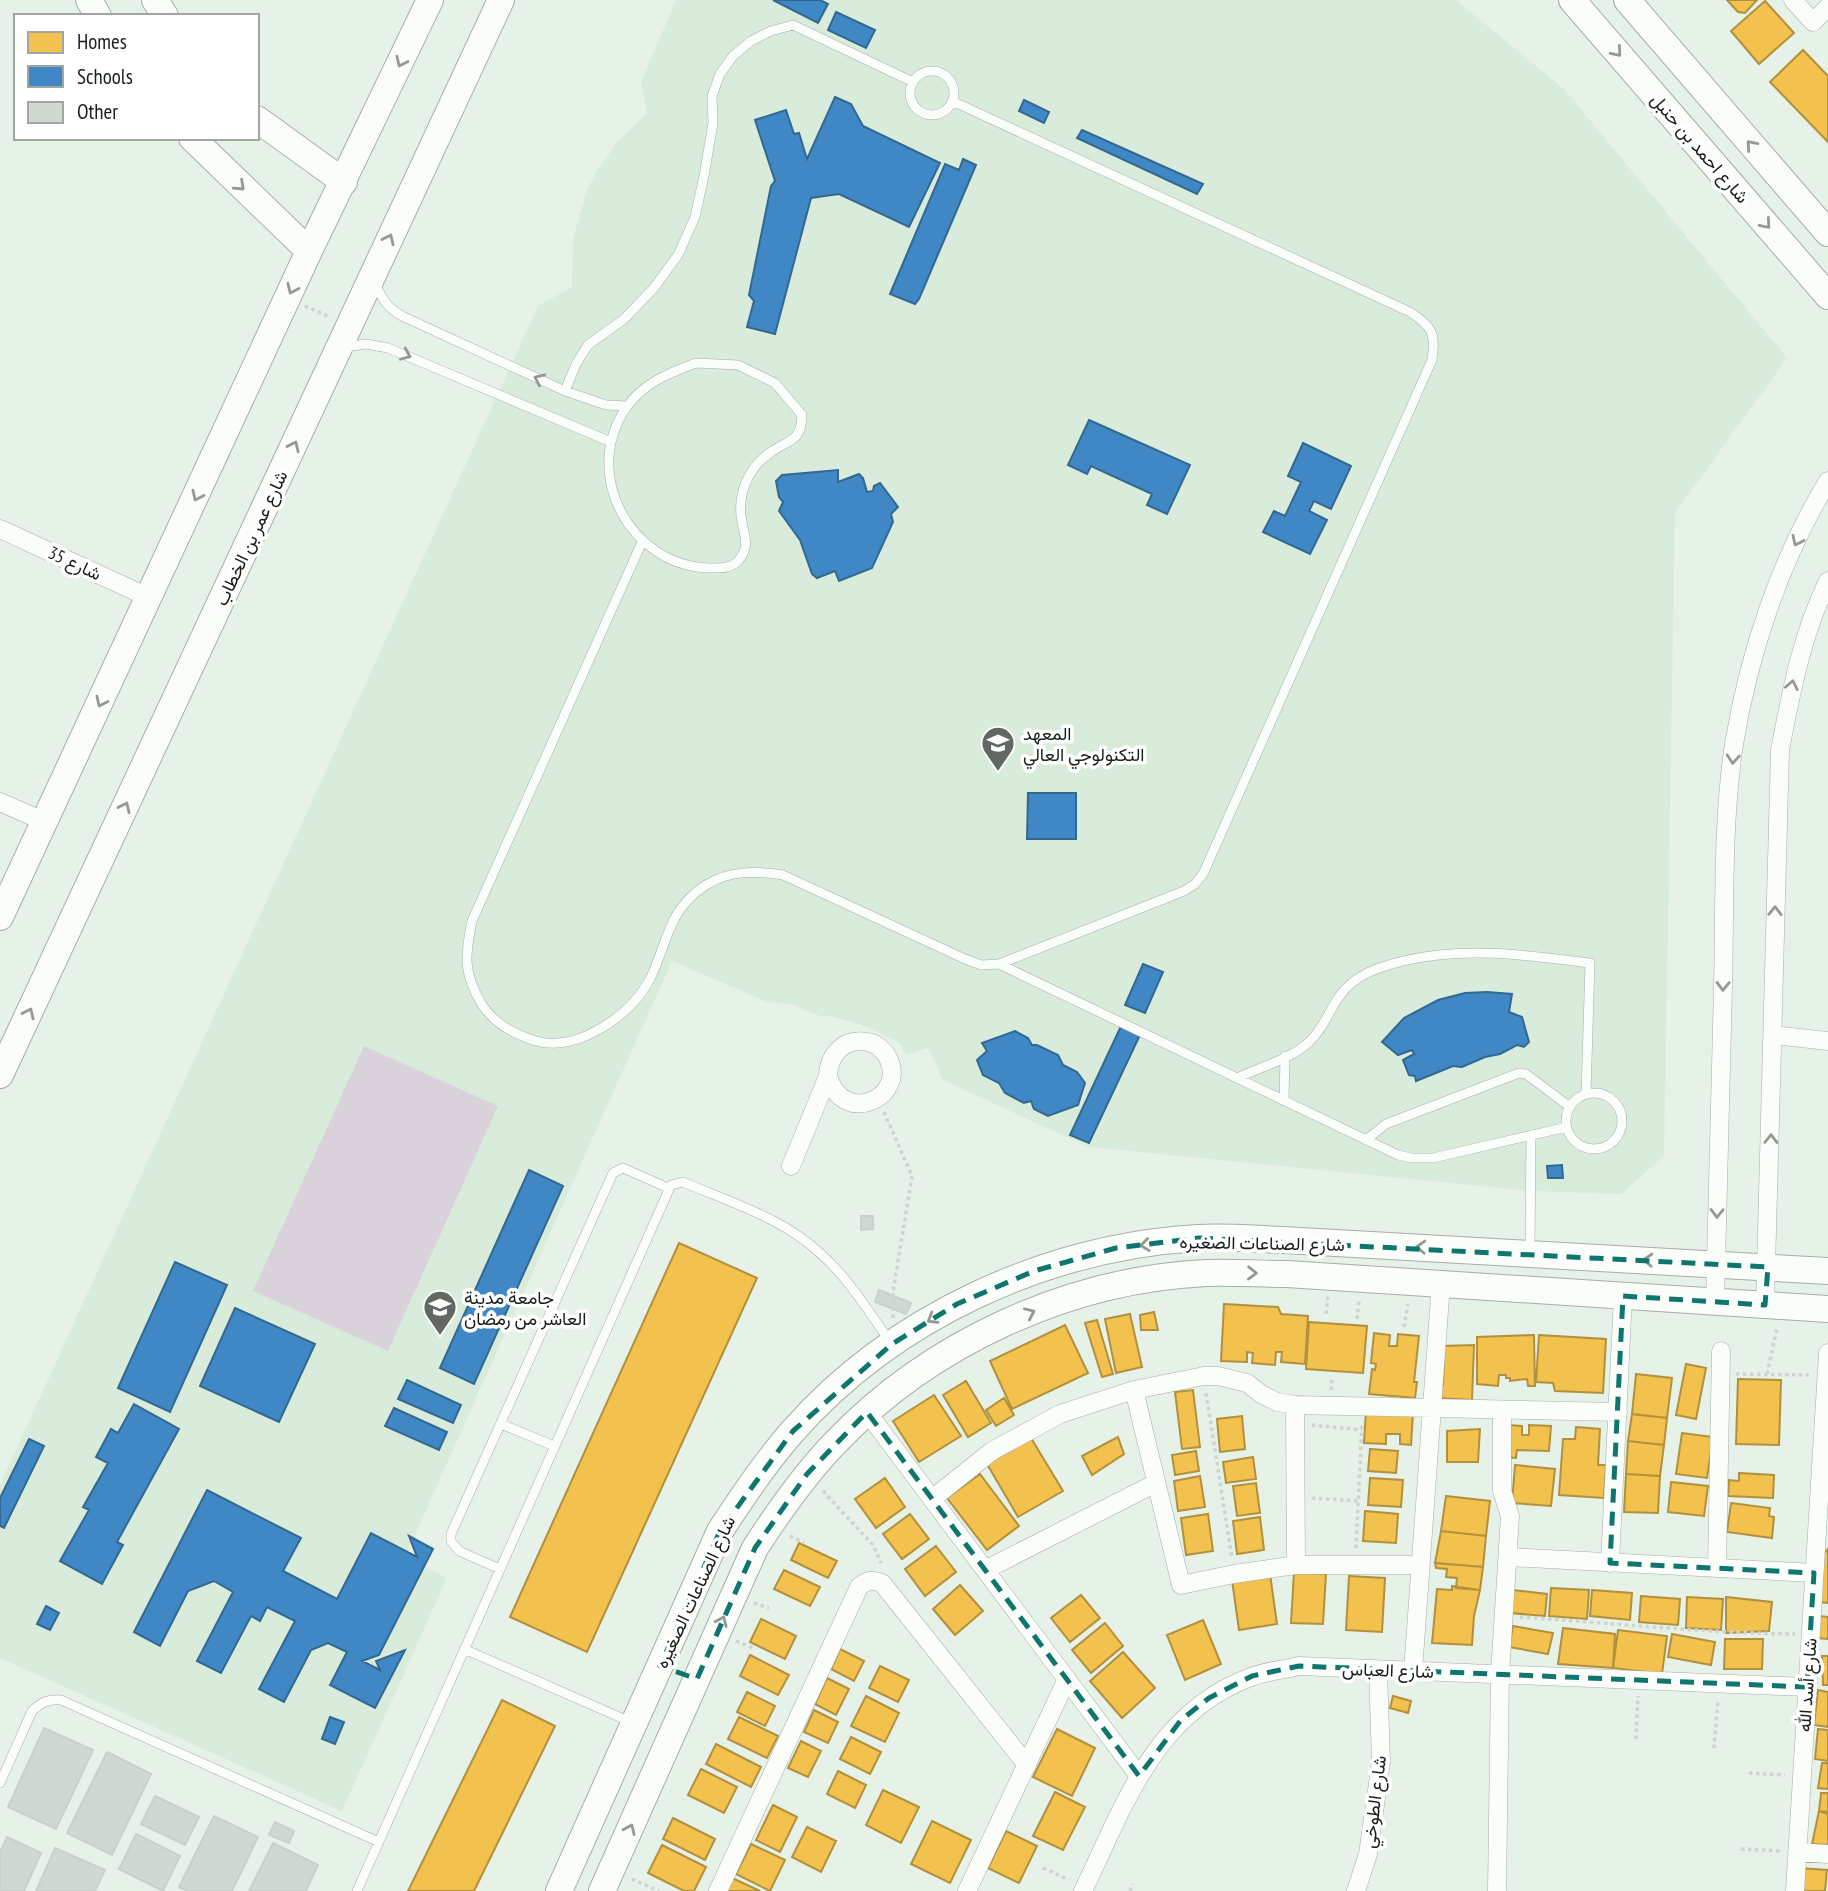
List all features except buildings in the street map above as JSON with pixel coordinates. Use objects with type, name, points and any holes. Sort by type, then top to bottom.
[{"type":"street","points":[[0,918],[309,251],[430,0]]},
{"type":"street","name":"شارع عمر بن الخطاب","points":[[0,1075],[501,0]]},
{"type":"street","name":"شارع احمد بن حنبل","points":[[1572,0],[1828,296]]},
{"type":"street","points":[[1627,0],[1828,233]]},
{"type":"street","points":[[1793,0],[1813,22],[1828,7]]},
{"type":"street","points":[[1669,112],[1700,85]]},
{"type":"street","points":[[259,120],[344,182]]},
{"type":"street","points":[[194,140],[309,251]]},
{"type":"street","points":[[1715,1301],[1727,830],[1734,745],[1751,662],[1778,582],[1814,504],[1828,481]]},
{"type":"street","name":"شارع 35","points":[[0,529],[150,598]]},
{"type":"street","points":[[1774,1305],[1768,1268],[1780,750],[1795,672],[1828,581]]},
{"type":"street","points":[[0,802],[45,822]]},
{"type":"street","points":[[1773,1035],[1828,1041]]},
{"type":"street","points":[[791,1166],[828,1076],[829,1065],[835,1052],[845,1044],[857,1040],[871,1042],[887,1055],[891,1065],[888,1087],[878,1098],[868,1103],[846,1101],[831,1086],[828,1076]]},
{"type":"street","name":"شارع الصناعات الصغيره","points":[[559,1891],[720,1531],[754,1479],[793,1431],[837,1387],[891,1344],[957,1304],[1034,1271],[1116,1248],[1199,1238],[1283,1240],[1828,1271]]},
{"type":"street","name":"شارع الصناعات الصغيره","points":[[607,1881],[755,1548],[807,1474],[867,1412],[914,1376],[976,1337],[1049,1304],[1127,1283],[1207,1273],[1287,1274],[1828,1309]]},
{"type":"street","points":[[1413,1671],[1441,1283]]},
{"type":"street","points":[[1610,1563],[1623,1296]]},
{"type":"street","points":[[1717,1568],[1721,1351]]},
{"type":"street","name":"شارع أسد الله","points":[[1795,1891],[1814,1573],[1822,1540],[1828,1353]]},
{"type":"street","points":[[932,1499],[992,1451],[1060,1414],[1134,1390],[1204,1376],[1247,1382],[1261,1394],[1277,1402],[1295,1405],[1618,1412]]},
{"type":"street","points":[[1134,1390],[1181,1585],[1296,1565],[1421,1565]]},
{"type":"street","points":[[1295,1405],[1296,1565]]},
{"type":"street","points":[[1497,1891],[1500,1674],[1510,1516],[1502,1491],[1502,1410]]},
{"type":"street","points":[[867,1412],[1139,1776]]},
{"type":"street","points":[[985,1570],[1157,1483]]},
{"type":"street","points":[[1508,1558],[1814,1573]]},
{"type":"street","points":[[718,1891],[859,1587],[865,1581],[874,1580],[882,1584],[1027,1765]]},
{"type":"street","points":[[660,1666],[697,1679]]},
{"type":"street","name":"شارع العباس","points":[[1084,1889],[1139,1776],[1158,1746],[1181,1720],[1209,1698],[1252,1676],[1299,1666],[1807,1687]]},
{"type":"street","name":"شارع الطوخي","points":[[1356,1891],[1368,1854],[1381,1762],[1378,1670]]},
{"type":"street","points":[[967,1891],[1067,1679]]},
{"type":"street","points":[[1797,1852],[1828,1854]]},
{"type":"lane","points":[[565,391],[576,364],[588,345],[624,319],[653,289],[678,255],[695,217],[710,149],[712,96],[720,74],[733,56],[751,41],[771,31],[793,25],[913,82]]},
{"type":"lane","points":[[929,72],[941,74],[950,82],[952,101],[940,114],[922,113],[911,99],[913,82],[929,72]]},
{"type":"lane","points":[[642,542],[472,921],[466,953],[471,985],[487,1013],[513,1034],[544,1043],[576,1041],[606,1027],[631,1006],[649,979],[670,924],[685,902],[706,885],[730,875],[757,871],[783,875],[981,965],[999,964],[1184,891],[1195,884],[1203,874],[1432,360],[1435,341],[1427,323],[1410,312],[952,101]]},
{"type":"lane","points":[[371,276],[391,310],[565,391],[606,405],[627,406]]},
{"type":"lane","points":[[344,337],[388,348],[611,442]]},
{"type":"lane","points":[[696,363],[738,365],[775,383],[802,415],[802,426],[798,435],[772,450],[757,464],[746,481],[741,500],[741,520],[747,539],[744,553],[735,564],[721,568],[693,567],[666,558],[642,542],[620,513],[609,478],[611,442],[627,406],[657,378],[696,363]]},
{"type":"lane","points":[[1237,1078],[1299,1050],[1312,1039],[1335,999],[1360,978],[1378,968],[1424,956],[1494,953],[1535,955],[1590,963],[1586,1094]]},
{"type":"lane","points":[[999,964],[1398,1155],[1433,1158],[1567,1127]]},
{"type":"lane","points":[[1284,1056],[1284,1101]]},
{"type":"lane","points":[[1366,1140],[1386,1124],[1519,1073],[1526,1074],[1570,1107]]},
{"type":"lane","points":[[1586,1094],[1603,1094],[1617,1104],[1623,1119],[1619,1136],[1606,1147],[1590,1149],[1575,1142],[1567,1127],[1570,1107],[1586,1094]]},
{"type":"lane","points":[[1530,1254],[1531,1135]]},
{"type":"lane","points":[[500,1569],[459,1550],[454,1546],[451,1534],[613,1173],[623,1168],[668,1188]]},
{"type":"lane","points":[[357,1891],[668,1188],[675,1182],[683,1182],[788,1229],[821,1254],[849,1285],[891,1344]]},
{"type":"lane","points":[[501,1424],[554,1446]]},
{"type":"lane","points":[[464,1649],[634,1724]]},
{"type":"lane","points":[[0,1783],[32,1711],[50,1699],[61,1700],[379,1842]]},
{"type":"path","points":[[288,297],[344,337]]},
{"type":"path","points":[[878,1098],[912,1176],[894,1292],[891,1344]]},
{"type":"path","points":[[1767,1374],[1774,1305]]},
{"type":"path","points":[[1720,1374],[1826,1376]]},
{"type":"path","points":[[1204,1376],[1234,1574]]},
{"type":"path","points":[[1356,1565],[1363,1407]]},
{"type":"path","points":[[1296,1424],[1362,1430]]},
{"type":"path","points":[[807,1474],[873,1545],[883,1570],[882,1584]]},
{"type":"path","points":[[1296,1497],[1359,1501]]},
{"type":"path","points":[[1504,1616],[1726,1633],[1810,1634]]},
{"type":"path","points":[[1636,1739],[1639,1680]]},
{"type":"path","points":[[1714,1748],[1720,1683]]},
{"type":"path","points":[[1749,1773],[1801,1776]]},
{"type":"path","points":[[1741,1849],[1797,1852]]},
{"type":"path","points":[[1042,1868],[1084,1889]]},
{"type":"path","points":[[607,1881],[659,1891]]},
{"type":"path","points":[[1130,1891],[1133,1884]]},
{"type":"highlighted area","points":[[1199,1238],[1768,1267],[1765,1305],[1623,1296],[1610,1563],[1814,1573],[1807,1687],[1299,1666],[1252,1676],[1209,1698],[1181,1720],[1139,1776],[867,1412],[807,1474],[755,1548],[697,1679],[660,1666],[720,1531],[793,1431],[892,1344],[957,1304],[1034,1271],[1116,1248]]},
{"type":"shaded area","name":"المعهد التكنولوجي العالي","points":[[676,0],[1456,0],[1565,90],[1787,358],[1675,513],[1664,1156],[1621,1194],[1532,1191],[1088,1147],[943,1080],[928,1048],[906,1055],[900,1043],[868,1027],[831,1016],[820,1016],[793,1005],[765,1001],[672,961],[405,1557],[447,1578],[342,1811],[0,1658],[0,1485],[538,306],[572,287],[573,239],[586,193],[595,174],[618,141],[647,113],[641,82]]},
{"type":"shaded area","points":[[364,1046],[498,1106],[388,1351],[253,1291]]},
{"type":"place","name":"المعهد التكنولوجي العالي","points":[[998,773]]},
{"type":"place","name":"جامعة مدينة العاشر من رمضان","points":[[440,1337]]}]
